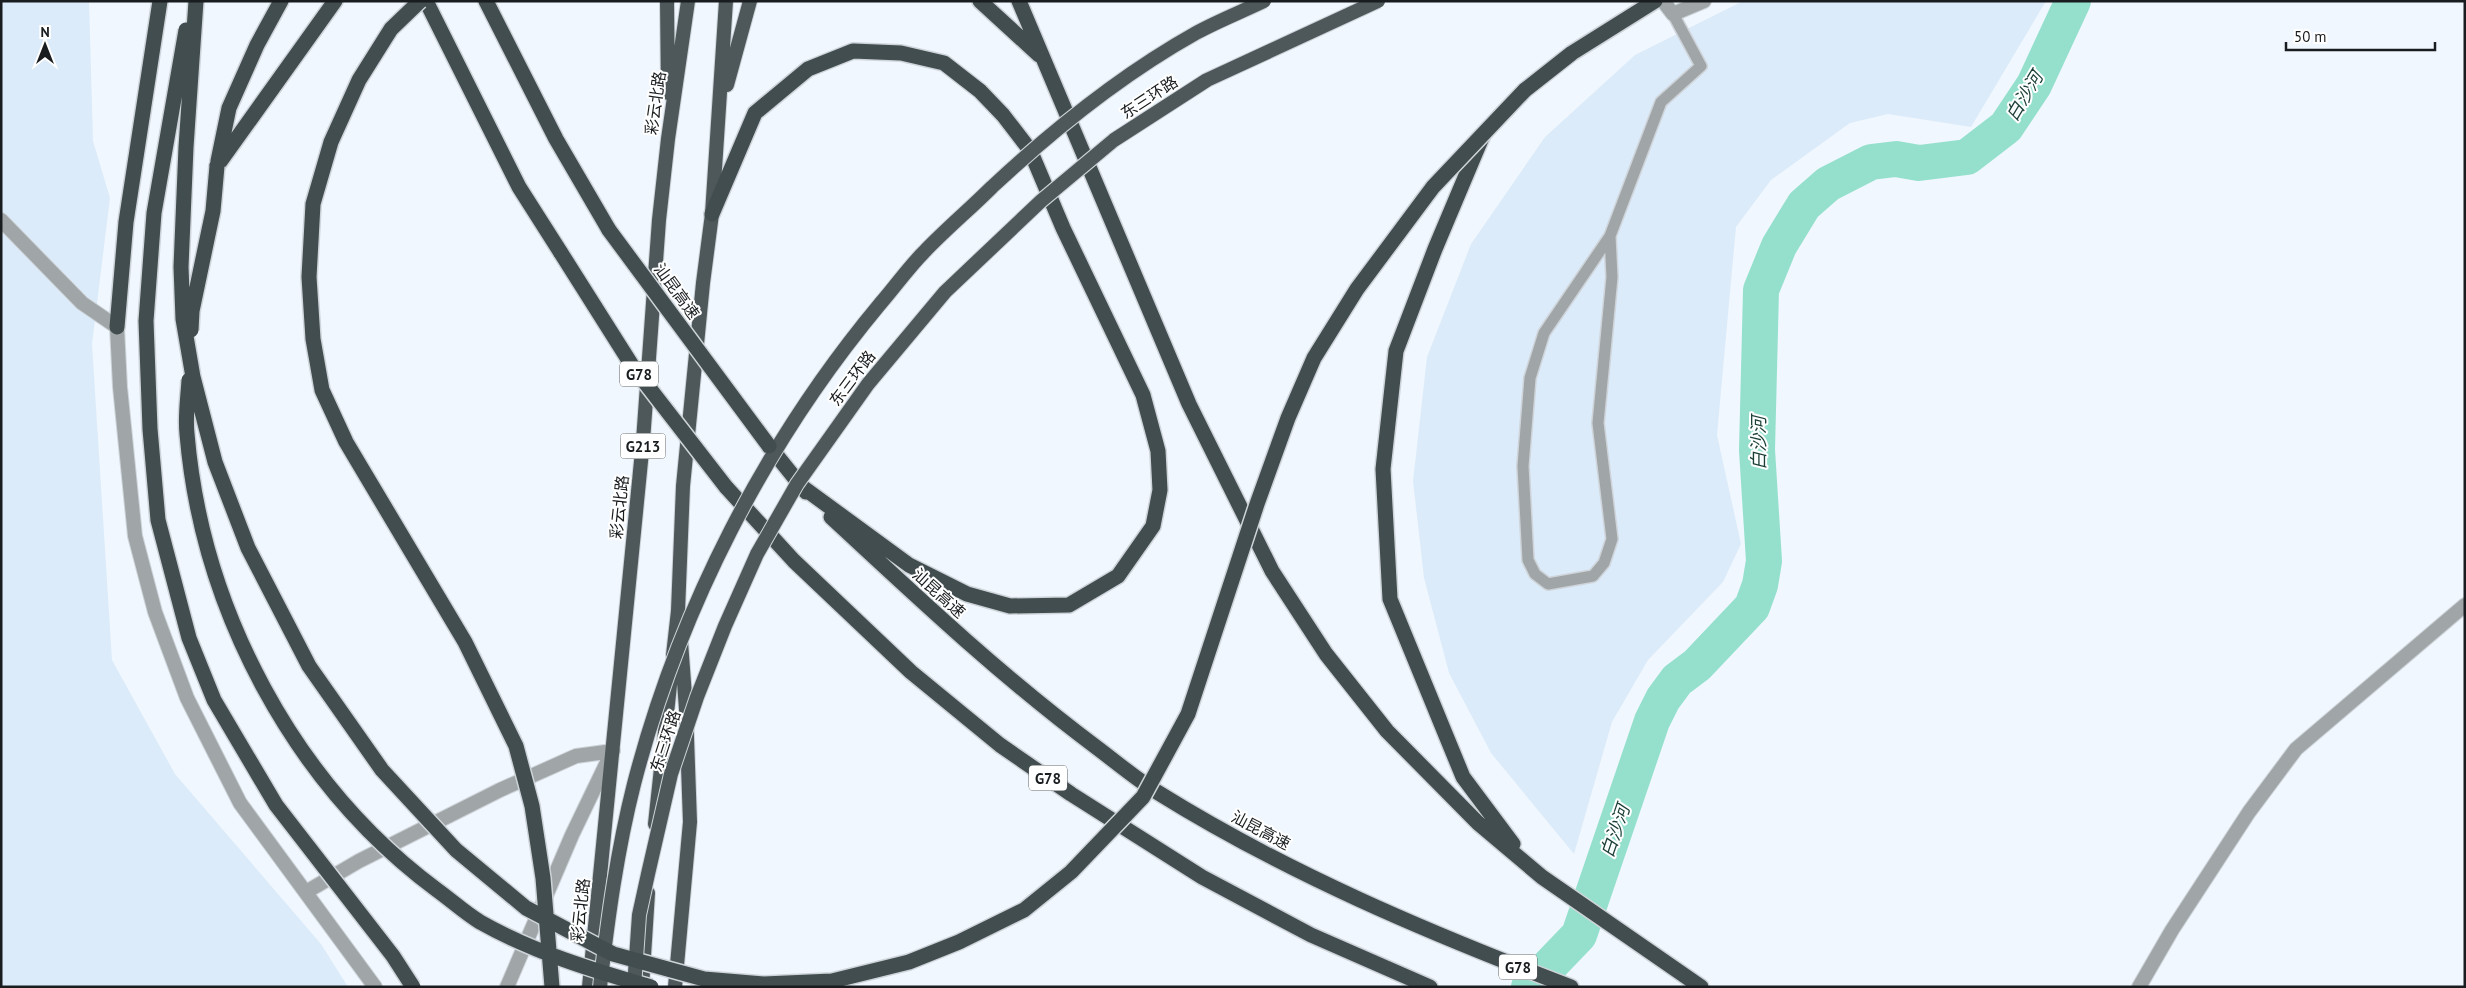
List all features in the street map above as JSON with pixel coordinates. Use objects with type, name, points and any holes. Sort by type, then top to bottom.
[{"type":"highway","points":[[116,327],[126,222],[160,1]]},
{"type":"highway","points":[[192,1],[175,84],[154,213],[147,311],[150,429],[158,520],[189,638],[214,700],[276,805],[393,956],[413,987]]},
{"type":"highway","points":[[196,1],[185,157],[181,267],[182,319],[193,377],[215,462],[248,548],[310,666],[382,770],[456,850],[526,908],[613,954],[704,979],[764,984],[832,981],[909,962],[959,942],[1024,910],[1071,872],[1143,797],[1188,714],[1256,504],[1288,418],[1314,358],[1357,289],[1433,187],[1524,90],[1572,53],[1654,1]]},
{"type":"highway","points":[[281,1],[257,45],[229,108],[217,166],[213,211],[192,311],[186,432],[196,502],[216,582],[246,652],[280,715],[316,771],[366,830],[417,876],[479,921],[543,952],[592,970],[651,987]]},
{"type":"highway","points":[[217,166],[335,1]]},
{"type":"highway","points":[[420,1],[391,29],[363,73],[330,142],[313,204],[308,277],[313,339],[322,390],[346,442],[465,642],[516,746],[532,806],[540,860],[552,987]]},
{"type":"highway","name":"G78","points":[[426,1],[519,187],[633,367],[726,487],[794,560],[911,672],[1000,746],[1071,794],[1202,877],[1310,935],[1429,987]]},
{"type":"highway","name":"汕昆高速","points":[[486,1],[556,140],[609,230],[769,446],[815,503],[935,614],[1040,705],[1156,791],[1238,839],[1342,892],[1464,946],[1572,987]]},
{"type":"highway","points":[[667,1],[668,139]]},
{"type":"highway","name":"彩云北路","points":[[590,987],[643,441],[668,139],[688,1]]},
{"type":"highway","name":"G213","points":[[642,987],[649,875],[678,611],[683,486],[703,283],[712,214],[726,1]]},
{"type":"highway","points":[[718,115],[750,1]]},
{"type":"highway","points":[[980,1],[1042,58]]},
{"type":"highway","points":[[1019,1],[1189,404],[1272,571],[1326,654],[1387,731],[1478,822],[1528,865],[1639,946],[1701,987]]},
{"type":"highway","name":"东三环路","points":[[600,987],[612,883],[634,784],[659,699],[683,636],[733,527],[774,452],[843,348],[923,253],[1022,159],[1099,96],[1197,33],[1264,1]]},
{"type":"highway","name":"东三环路","points":[[634,987],[639,916],[672,774],[697,698],[724,626],[757,554],[798,484],[868,384],[945,292],[1041,201],[1114,140],[1207,80],[1378,1]]},
{"type":"highway","points":[[712,214],[755,113],[808,69],[853,52],[900,53],[944,63],[980,91],[1003,115],[1030,150],[1063,228],[1143,395],[1158,451],[1160,490],[1152,526],[1118,576],[1069,604],[1010,606],[968,594],[909,564],[801,486]]},
{"type":"highway","points":[[1484,132],[1435,249],[1396,352],[1383,469],[1390,599],[1463,777],[1528,865]]},
{"type":"highway","points":[[675,987],[690,822],[686,709],[678,611]]},
{"type":"street","points":[[1663,1],[1672,14],[1704,1]]},
{"type":"street","points":[[1,220],[82,303],[116,327],[135,536],[155,612],[187,698],[240,803],[375,987]]},
{"type":"street","points":[[2139,987],[2172,930],[2244,820],[2296,749],[2465,605]]},
{"type":"street","points":[[306,892],[359,861],[500,790],[576,756],[613,751]]},
{"type":"street","name":"G213","points":[[507,987],[572,835],[613,751]]},
{"type":"lane","points":[[1610,236],[1612,277],[1598,423],[1612,539],[1604,563],[1593,576],[1548,584],[1535,574],[1528,560],[1523,466],[1530,378],[1544,333],[1610,236],[1661,102],[1701,66],[1672,14]]},
{"type":"shaded area","points":[[1,1],[89,1],[93,141],[110,198],[92,344],[112,660],[175,774],[321,944],[348,987],[1,987]]},
{"type":"shaded area","points":[[1743,1],[2046,1],[1971,127],[1888,114],[1850,123],[1771,180],[1736,227],[1717,435],[1741,544],[1723,582],[1648,660],[1612,722],[1574,854],[1491,753],[1449,673],[1424,578],[1413,481],[1427,357],[1471,244],[1545,137],[1635,55]]},
{"type":"waterway","name":"白沙河","points":[[1529,987],[1579,935],[1652,721],[1663,699],[1677,680],[1697,665],[1752,607],[1760,585],[1764,561],[1757,450],[1761,290],[1779,246],[1804,205],[1828,184],[1871,162],[1896,159],[1919,163],[1967,157],[2006,127],[2034,85],[2073,1]]}]
